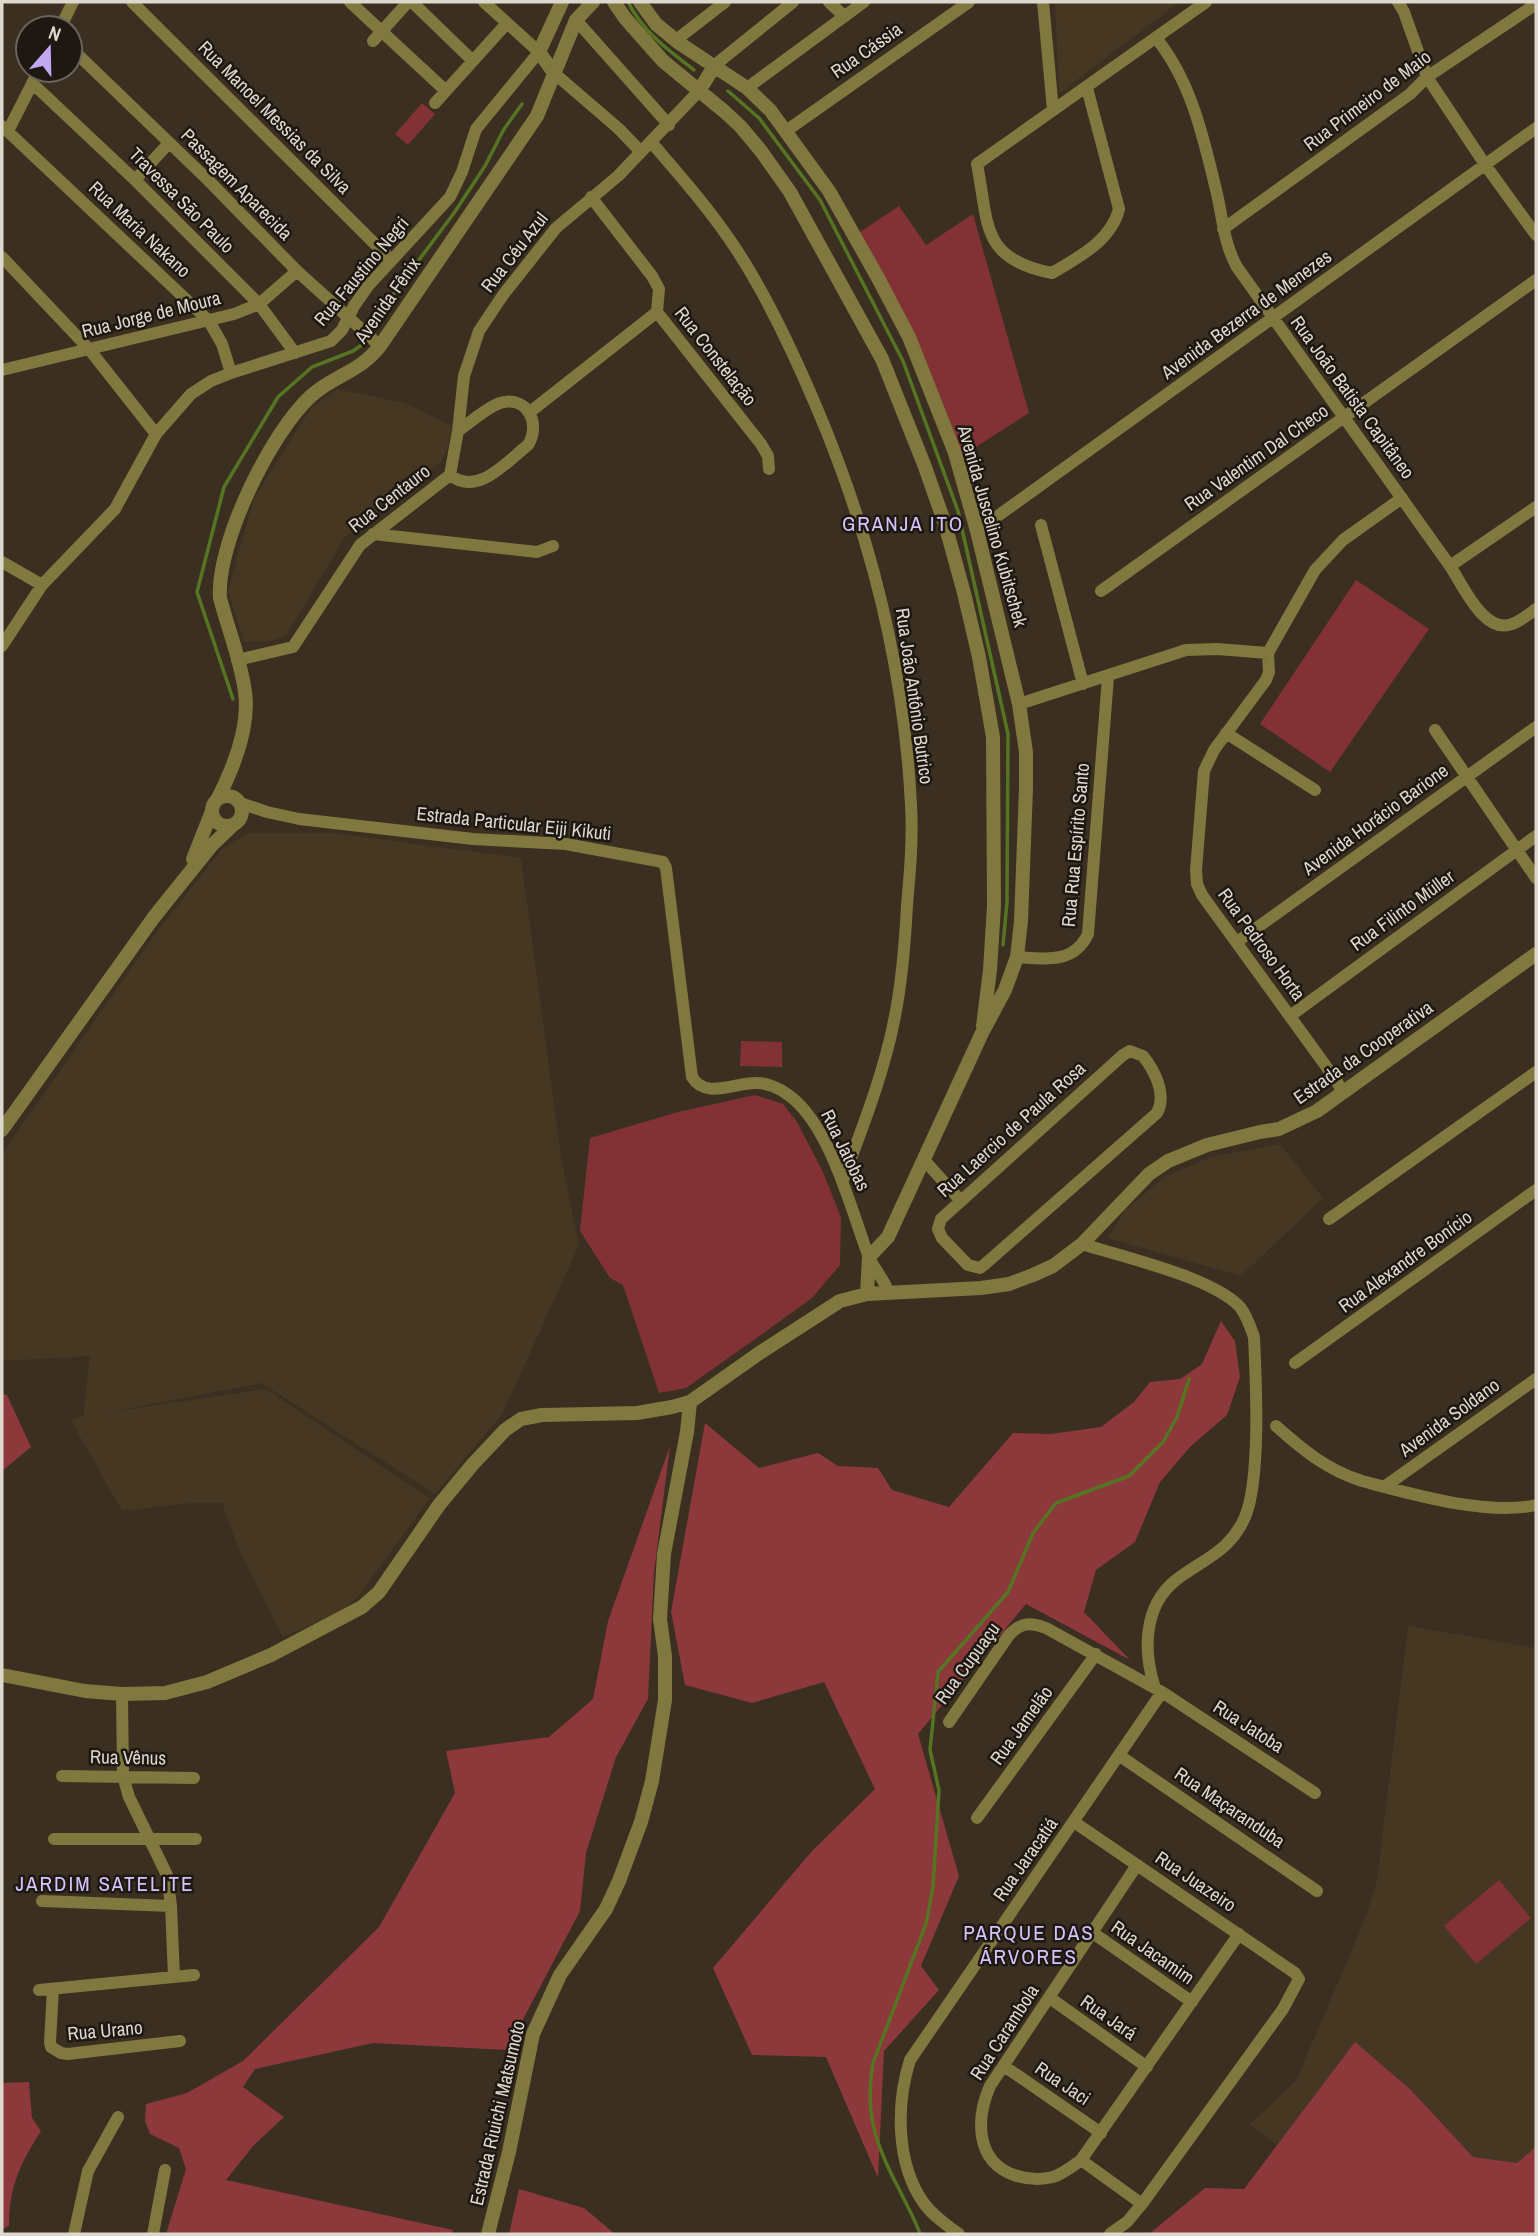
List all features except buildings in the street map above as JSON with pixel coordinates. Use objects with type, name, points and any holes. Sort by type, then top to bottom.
[{"type":"street","name":"Rua Manoel Messias da Silva","points":[[132,2],[391,260]]},
{"type":"street","points":[[349,2],[377,36],[446,91]]},
{"type":"street","points":[[377,36],[410,2],[473,61]]},
{"type":"street","points":[[484,2],[539,52],[554,73],[641,152]]},
{"type":"street","points":[[539,52],[562,2]]},
{"type":"street","name":"Avenida Juscelino Kubitschek","points":[[614,2],[657,55],[725,112],[761,151],[790,192],[883,359],[941,512],[964,593],[993,737],[994,906],[982,1033]]},
{"type":"street","name":"Avenida Juscelino Kubitschek","points":[[640,2],[656,24],[761,100],[786,131],[829,191],[909,337],[948,435],[977,531],[1019,704],[1026,752],[1026,776],[1021,921],[1017,957],[1005,990],[982,1033],[888,1237],[869,1257]]},
{"type":"street","points":[[677,40],[725,2]]},
{"type":"street","points":[[715,65],[793,2]]},
{"type":"street","points":[[829,2],[844,15]]},
{"type":"street","points":[[747,88],[864,2]]},
{"type":"street","name":"Rua Cássia","points":[[786,131],[952,6],[968,2]]},
{"type":"street","points":[[1043,2],[1054,110]]},
{"type":"street","points":[[1087,88],[1119,209],[1112,228],[1085,254],[1052,273],[1034,269],[1013,260],[995,244],[988,229],[977,164],[1206,2]]},
{"type":"street","points":[[1398,2],[1427,77],[1536,235]]},
{"type":"street","name":"Avenida Fênix","points":[[215,805],[229,774],[246,714],[245,691],[219,587],[248,492],[279,438],[306,401],[313,394],[364,365],[380,346],[537,116],[576,20],[590,3]]},
{"type":"street","name":"Rua Primeiro de Maio","points":[[1223,229],[1410,94],[1427,77],[1536,4]]},
{"type":"street","points":[[576,20],[669,125]]},
{"type":"street","points":[[435,103],[507,23]]},
{"type":"street","name":"Rua João Batista Capitâneo","points":[[1156,38],[1170,56],[1190,97],[1217,197],[1228,251],[1237,267],[1450,566],[1480,614],[1493,624],[1507,626],[1536,609]]},
{"type":"street","name":"Rua Faustino Negri","points":[[2,646],[42,585],[115,509],[156,434],[191,394],[232,373],[331,341],[342,330],[360,297],[450,197],[462,172],[476,129],[539,52]]},
{"type":"street","name":"Passagem Aparecida","points":[[84,61],[298,271],[380,346]]},
{"type":"street","name":"Rua Céu Azul","points":[[450,475],[467,362],[479,331],[555,228],[618,176],[652,143],[699,91],[715,65]]},
{"type":"street","points":[[5,129],[31,84]]},
{"type":"street","name":"Travessa São Paulo","points":[[33,84],[135,180],[259,304],[295,353]]},
{"type":"street","name":"Avenida Bezerra de Menezes","points":[[977,531],[1536,128]]},
{"type":"street","name":"Rua Maria Nakano","points":[[5,129],[209,321],[222,344],[232,373]]},
{"type":"street","points":[[135,180],[169,143]]},
{"type":"street","name":"Rua João Antônio Butrico","points":[[652,143],[701,201],[739,253],[800,368],[840,464],[857,513],[880,591],[892,647],[911,807],[905,942],[894,1022],[882,1070],[843,1180]]},
{"type":"street","name":"Rua Constelação","points":[[591,197],[652,276],[659,289],[657,312],[761,444],[768,456],[769,469]]},
{"type":"street","points":[[2,257],[89,349],[156,434]]},
{"type":"street","name":"Rua Jorge de Moura","points":[[2,370],[209,321],[259,304],[298,271]]},
{"type":"street","name":"Rua Valentim Dal Checo","points":[[1101,592],[1536,280]]},
{"type":"street","points":[[458,431],[495,405],[504,402],[518,403],[530,412],[657,312]]},
{"type":"street","name":"Rua Centauro","points":[[237,660],[293,648],[354,552],[373,534],[450,475],[457,481],[474,484],[528,445],[534,431],[530,412]]},
{"type":"street","name":"Rua Pedroso Horta","points":[[1343,1093],[1202,895],[1197,884],[1204,771],[1226,733],[1266,680],[1269,672],[1268,653],[1304,586],[1327,555],[1343,540],[1402,498]]},
{"type":"street","points":[[1450,566],[1536,507]]},
{"type":"street","points":[[389,522],[408,537]]},
{"type":"street","points":[[1041,525],[1083,684]]},
{"type":"street","points":[[373,534],[537,552],[553,546]]},
{"type":"street","points":[[2,562],[42,585]]},
{"type":"street","points":[[1019,704],[1186,650],[1217,649],[1268,653]]},
{"type":"street","name":"Rua Rua Espírito Santo","points":[[1017,957],[1051,959],[1069,956],[1081,947],[1088,934],[1108,677]]},
{"type":"street","name":"Avenida Horácio Barione","points":[[1237,943],[1536,727]]},
{"type":"street","points":[[1435,730],[1536,878]]},
{"type":"street","points":[[1226,733],[1315,790]]},
{"type":"street","points":[[2,1130],[186,877],[219,836],[241,816],[229,774]]},
{"type":"street","points":[[186,877],[215,805],[228,796],[237,801]]},
{"type":"street","name":"Estrada Particular Eiji Kikuti","points":[[237,801],[267,812],[299,819],[472,839],[566,844],[663,862],[666,868],[692,1077],[701,1087],[719,1088]]},
{"type":"street","points":[[215,805],[213,816],[219,823],[233,825]]},
{"type":"street","name":"Rua Filinto Müller","points":[[1290,1016],[1536,836]]},
{"type":"street","points":[[991,946],[997,958],[1006,961],[1017,957]]},
{"type":"street","name":"Estrada da Cooperativa","points":[[867,1294],[929,1292],[1009,1284],[1053,1266],[1082,1244],[1142,1181],[1168,1161],[1207,1145],[1279,1129],[1317,1111],[1536,954]]},
{"type":"street","name":"Rua Laercio de Paula Rosa","points":[[1130,1051],[1143,1056],[1158,1084],[1161,1104],[1157,1113],[980,1268],[968,1265],[942,1238],[938,1229],[941,1219],[961,1201],[1123,1055],[1130,1051]]},
{"type":"street","points":[[1329,1219],[1536,1072]]},
{"type":"street","name":"Rua Jatobas","points":[[719,1088],[757,1083],[770,1085],[799,1104],[808,1115],[843,1180],[869,1257],[889,1293]]},
{"type":"street","points":[[925,1161],[961,1201]]},
{"type":"street","name":"Rua Alexandre Bonício","points":[[1295,1363],[1536,1189]]},
{"type":"street","points":[[1082,1244],[1213,1287],[1240,1307],[1254,1337],[1254,1447],[1250,1502],[1245,1518],[1227,1543],[1205,1563],[1169,1586],[1158,1603],[1150,1623],[1147,1654],[1148,1667],[1159,1690]]},
{"type":"street","name":"Rua Jatobas","points":[[867,1294],[869,1257]]},
{"type":"street","points":[[2,1675],[85,1691],[165,1693],[206,1682],[271,1655],[362,1607],[379,1592],[439,1505],[472,1464],[505,1430],[521,1419],[542,1415],[637,1413],[691,1402],[826,1308],[854,1296],[867,1294]]},
{"type":"street","name":"Avenida Soldano","points":[[1384,1487],[1536,1378]]},
{"type":"street","name":"Estrada Riuichi Matsumoto","points":[[488,2234],[509,2152],[533,2034],[559,1975],[606,1909],[641,1822],[652,1781],[664,1700],[665,1657],[660,1619],[664,1555],[691,1402]]},
{"type":"street","points":[[1276,1426],[1311,1457],[1345,1476],[1384,1487],[1483,1507],[1518,1509],[1536,1506]]},
{"type":"street","name":"Rua Jatoba","points":[[1016,1627],[1028,1623],[1036,1624],[1096,1654],[1159,1690],[1315,1793]]},
{"type":"street","name":"Rua Cupuaçu","points":[[949,1722],[1016,1627]]},
{"type":"street","name":"Rua Jamelão","points":[[977,1818],[1096,1654]]},
{"type":"street","name":"Rua Jaracatiá","points":[[959,2234],[938,2219],[922,2201],[902,2153],[901,2110],[910,2060],[931,2026],[1121,1756],[1159,1690]]},
{"type":"street","points":[[122,1694],[123,1776],[129,1797],[167,1875],[174,1977],[194,1975]]},
{"type":"street","name":"Rua Maçaranduba","points":[[1121,1756],[1317,1891]]},
{"type":"street","name":"Rua Vênus","points":[[62,1776],[194,1778]]},
{"type":"street","name":"Rua Juazeiro","points":[[1074,1822],[1239,1934],[1297,1977],[1283,2009],[1142,2204]]},
{"type":"street","points":[[54,1839],[195,1839]]},
{"type":"street","name":"Rua Carambola","points":[[1137,1865],[990,2086],[981,2113],[982,2138],[985,2149],[996,2165],[1017,2176],[1039,2179],[1061,2174],[1081,2160],[1239,1934]]},
{"type":"street","points":[[42,1901],[171,1906]]},
{"type":"street","name":"Rua Jacamim","points":[[1093,1933],[1192,2002]]},
{"type":"street","name":"Rua Urano","points":[[174,1977],[46,1990],[50,2042],[51,2048],[61,2053],[180,2041]]},
{"type":"street","name":"Rua Jará","points":[[1050,1998],[1147,2067]]},
{"type":"street","name":"Rua Jaci","points":[[1004,2066],[1101,2133]]},
{"type":"street","points":[[74,2234],[88,2171],[118,2117]]},
{"type":"street","points":[[1081,2160],[1142,2204],[1127,2222],[1110,2234]]},
{"type":"street","points":[[153,2234],[165,2170]]},
{"type":"shaded area","points":[[1055,2],[1179,2],[1059,94]]},
{"type":"shaded area","points":[[422,103],[435,114],[408,145],[395,134]]},
{"type":"shaded area","points":[[899,206],[926,245],[973,214],[1029,413],[962,456],[929,370],[860,232]]},
{"type":"shaded area","points":[[337,389],[405,403],[452,426],[447,450],[441,462],[344,538],[286,636],[270,641],[244,642],[228,591],[254,498],[311,408]]},
{"type":"shaded area","points":[[1356,580],[1429,629],[1330,772],[1260,724]]},
{"type":"shaded area","points":[[247,833],[333,833],[521,858],[561,1156],[579,1245],[502,1415],[435,1494],[261,1383],[110,1412],[266,1389],[430,1498],[358,1597],[339,1613],[283,1637],[237,1545],[222,1503],[192,1503],[122,1511],[70,1419],[83,1416],[90,1356],[2,1361],[2,1154],[155,934],[221,850]]},
{"type":"shaded area","points":[[741,1041],[782,1042],[782,1067],[740,1066]]},
{"type":"shaded area","points":[[755,1095],[783,1104],[797,1122],[823,1172],[841,1217],[840,1265],[812,1298],[686,1388],[659,1393],[623,1285],[610,1278],[580,1231],[590,1138],[678,1112]]},
{"type":"shaded area","points":[[1280,1144],[1323,1198],[1241,1276],[1107,1238],[1126,1209],[1166,1176],[1210,1157]]},
{"type":"shaded area","points":[[1221,1321],[1235,1341],[1240,1377],[1227,1415],[1191,1446],[1160,1482],[1135,1542],[1096,1570],[1084,1612],[1130,1660],[1026,1604],[918,1734],[959,1876],[921,1966],[939,1990],[884,2051],[878,2178],[826,2057],[752,2055],[713,1968],[811,1852],[875,1789],[824,1682],[752,1703],[685,1685],[671,1612],[705,1423],[759,1468],[818,1453],[838,1466],[878,1468],[892,1490],[949,1507],[1013,1433],[1051,1434],[1101,1427],[1134,1402],[1150,1382],[1180,1379],[1202,1364]]},
{"type":"shaded area","points":[[2,1394],[7,1395],[31,1447],[2,1471]]},
{"type":"shaded area","points":[[670,1446],[654,1573],[648,1699],[616,1757],[586,1853],[580,1911],[507,2050],[373,2043],[255,2069],[243,2087],[284,2117],[253,2146],[226,2180],[453,2230],[452,2234],[166,2234],[186,2169],[179,2148],[150,2134],[145,2121],[146,2104],[187,2093],[243,2061],[379,1927],[455,1793],[446,1751],[549,1737],[593,1699],[608,1621]]},
{"type":"shaded area","points":[[1408,1626],[1536,1648],[1536,2234],[1388,2234],[1250,2124],[1296,2081],[1365,1919],[1377,1880]]},
{"type":"shaded area","points":[[1499,1880],[1531,1918],[1476,1964],[1444,1926]]},
{"type":"shaded area","points":[[1355,2042],[1411,2090],[1473,2157],[1517,2163],[1536,2147],[1536,2234],[1149,2234],[1205,2188],[1244,2189]]},
{"type":"shaded area","points":[[29,2082],[32,2118],[41,2131],[17,2176],[11,2199],[9,2226],[2,2229],[2,2083]]},
{"type":"shaded area","points":[[519,2189],[584,2208],[615,2234],[509,2234]]},
{"type":"waterway","points":[[628,2],[649,31],[694,70]]},
{"type":"waterway","points":[[728,91],[759,118],[820,200],[903,361],[958,511],[1008,734],[1007,902],[1003,945]]},
{"type":"waterway","points":[[372,323],[454,213],[522,104]]},
{"type":"waterway","points":[[233,699],[197,592],[224,487],[278,397],[312,367],[353,351],[363,344]]},
{"type":"waterway","points":[[920,2234],[878,2143],[870,2097],[873,2063],[926,1924],[933,1887],[939,1790],[930,1750],[938,1672],[1008,1592],[1033,1533],[1056,1503],[1129,1476],[1163,1442],[1177,1417],[1189,1379]]},
{"type":"district","name":"GRANJA ITO","points":[[903,524]]},
{"type":"district","name":"JARDIM SATELITE","points":[[105,1884]]},
{"type":"district","name":"PARQUE DAS ÁRVORES","points":[[1029,1945]]}]
